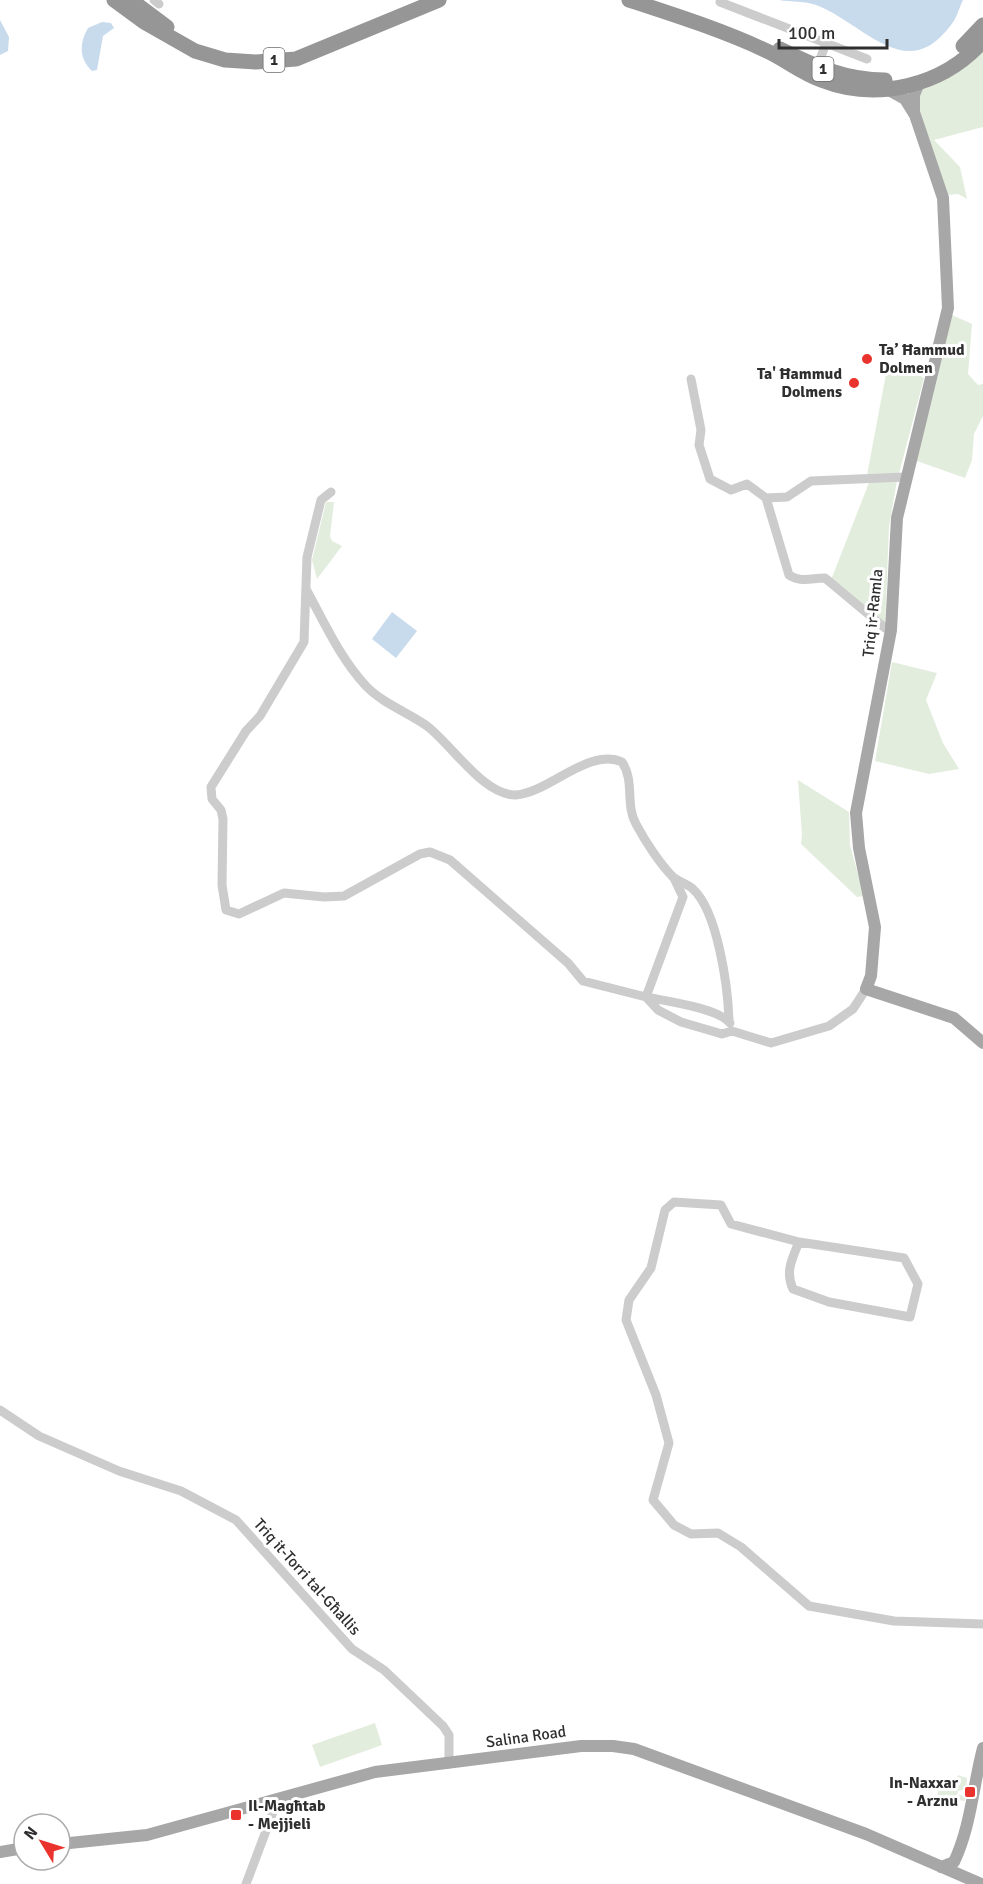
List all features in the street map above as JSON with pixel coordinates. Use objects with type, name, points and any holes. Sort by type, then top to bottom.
[{"type":"highway","name":"1","points":[[114,0],[144,22],[195,51],[225,60],[256,62],[296,59],[439,0]]},
{"type":"highway","name":"1","points":[[131,0],[172,32],[209,50],[235,55],[262,56],[294,49],[414,0]]},
{"type":"highway","name":"1","points":[[628,0],[770,53],[798,70],[836,86],[862,91],[889,90],[919,84],[954,65],[983,41]]},
{"type":"highway","name":"1","points":[[658,0],[770,44],[817,67],[866,80],[887,80],[917,74],[948,59],[983,25]]},
{"type":"main road","name":"Triq ir-Ramla","points":[[915,115],[914,95],[919,84]]},
{"type":"main road","name":"Triq ir-Ramla","points":[[866,989],[871,976],[875,927],[859,848],[856,813],[891,630],[897,518],[905,477],[948,308],[943,198],[915,115],[905,99],[889,90]]},
{"type":"main road","points":[[866,989],[954,1018],[983,1043]]},
{"type":"main road","name":"Salina Road","points":[[72,1843],[147,1835],[375,1772],[581,1746],[624,1747],[866,1834],[976,1883]]},
{"type":"main road","points":[[941,1867],[954,1862],[966,1837],[981,1769],[983,1748]]},
{"type":"main road","points":[[954,1862],[960,1875]]},
{"type":"street","points":[[720,2],[827,41],[867,59]]},
{"type":"street","points":[[817,67],[827,41]]},
{"type":"street","points":[[691,379],[701,430],[699,446],[710,479],[731,490],[747,484],[766,498],[789,575],[796,579],[806,580],[825,578],[885,628],[891,630]]},
{"type":"street","points":[[766,498],[787,497],[811,481],[905,477]]},
{"type":"street","points":[[331,492],[321,500],[307,557],[304,587],[304,642],[260,716],[246,731],[211,787],[212,799],[221,810],[223,819],[222,885],[226,910],[239,914],[284,893],[324,897],[344,896],[420,854],[430,852],[450,860],[568,963],[583,981],[678,1003],[729,1021]]},
{"type":"street","points":[[304,587],[345,660],[368,688],[429,728],[501,793],[518,795],[536,789],[601,759],[622,762],[629,773],[631,807],[635,823],[674,878],[682,897],[646,997]]},
{"type":"street","points":[[674,878],[693,889],[703,904],[713,929],[728,981],[729,1021],[732,1031]]},
{"type":"street","points":[[646,997],[658,1010],[681,1022],[722,1034],[732,1031],[771,1043],[819,1031],[853,1008],[866,989]]},
{"type":"street","points":[[799,1242],[791,1261],[788,1278],[794,1290],[830,1302],[910,1317],[918,1284],[904,1258],[799,1242],[731,1224],[722,1204],[674,1202],[665,1210],[651,1268],[629,1300],[626,1320],[656,1395],[669,1443],[653,1500],[674,1525],[691,1534],[718,1533],[726,1538],[758,1560],[768,1572],[809,1606],[894,1621],[983,1624]]},
{"type":"street","name":"Triq it-Torri tal-Għallis","points":[[0,1410],[39,1436],[119,1471],[181,1491],[236,1520],[352,1649],[384,1670],[443,1726],[449,1735],[449,1764]]},
{"type":"street","points":[[246,1884],[278,1799]]},
{"type":"green space","points":[[983,52],[983,127],[934,140],[960,167],[967,199],[958,194],[946,195],[917,101],[924,87],[951,76]]},
{"type":"green space","points":[[952,315],[972,324],[968,374],[978,385],[983,384],[983,416],[974,434],[972,460],[965,478],[914,460]]},
{"type":"green space","points":[[888,363],[902,365],[924,378],[899,474],[867,475]]},
{"type":"green space","points":[[870,480],[897,481],[889,526],[885,627],[831,580]]},
{"type":"green space","points":[[326,502],[334,502],[330,536],[332,541],[342,546],[317,579],[312,560]]},
{"type":"green space","points":[[892,662],[937,673],[926,700],[943,743],[959,769],[929,774],[875,761]]},
{"type":"green space","points":[[798,780],[849,812],[850,845],[864,896],[857,897],[801,844]]},
{"type":"green space","points":[[375,1723],[382,1745],[320,1767],[312,1745]]},
{"type":"green space","points":[[958,1775],[967,1778],[966,1789],[958,1791],[957,1795],[965,1796],[965,1801],[937,1797],[939,1788],[953,1785]]},
{"type":"water","points":[[779,0],[963,0],[953,22],[934,42],[918,50],[901,50],[885,45],[816,5]]},
{"type":"water","points":[[0,20],[9,37],[8,51],[0,55]]},
{"type":"water","points":[[102,22],[111,23],[114,28],[103,36],[97,70],[92,71],[83,56],[83,39],[88,28]]},
{"type":"water","points":[[392,612],[417,631],[396,658],[372,639]]},
{"type":"place","name":"Ta’ Ħammud Dolmen","points":[[867,359]]},
{"type":"place","name":"Ta' Ħammud Dolmens","points":[[854,383]]},
{"type":"place","name":"In-Naxxar - Arznu","points":[[970,1792]]},
{"type":"place","name":"Il-Magħtab - Mejjieli","points":[[236,1815]]}]
